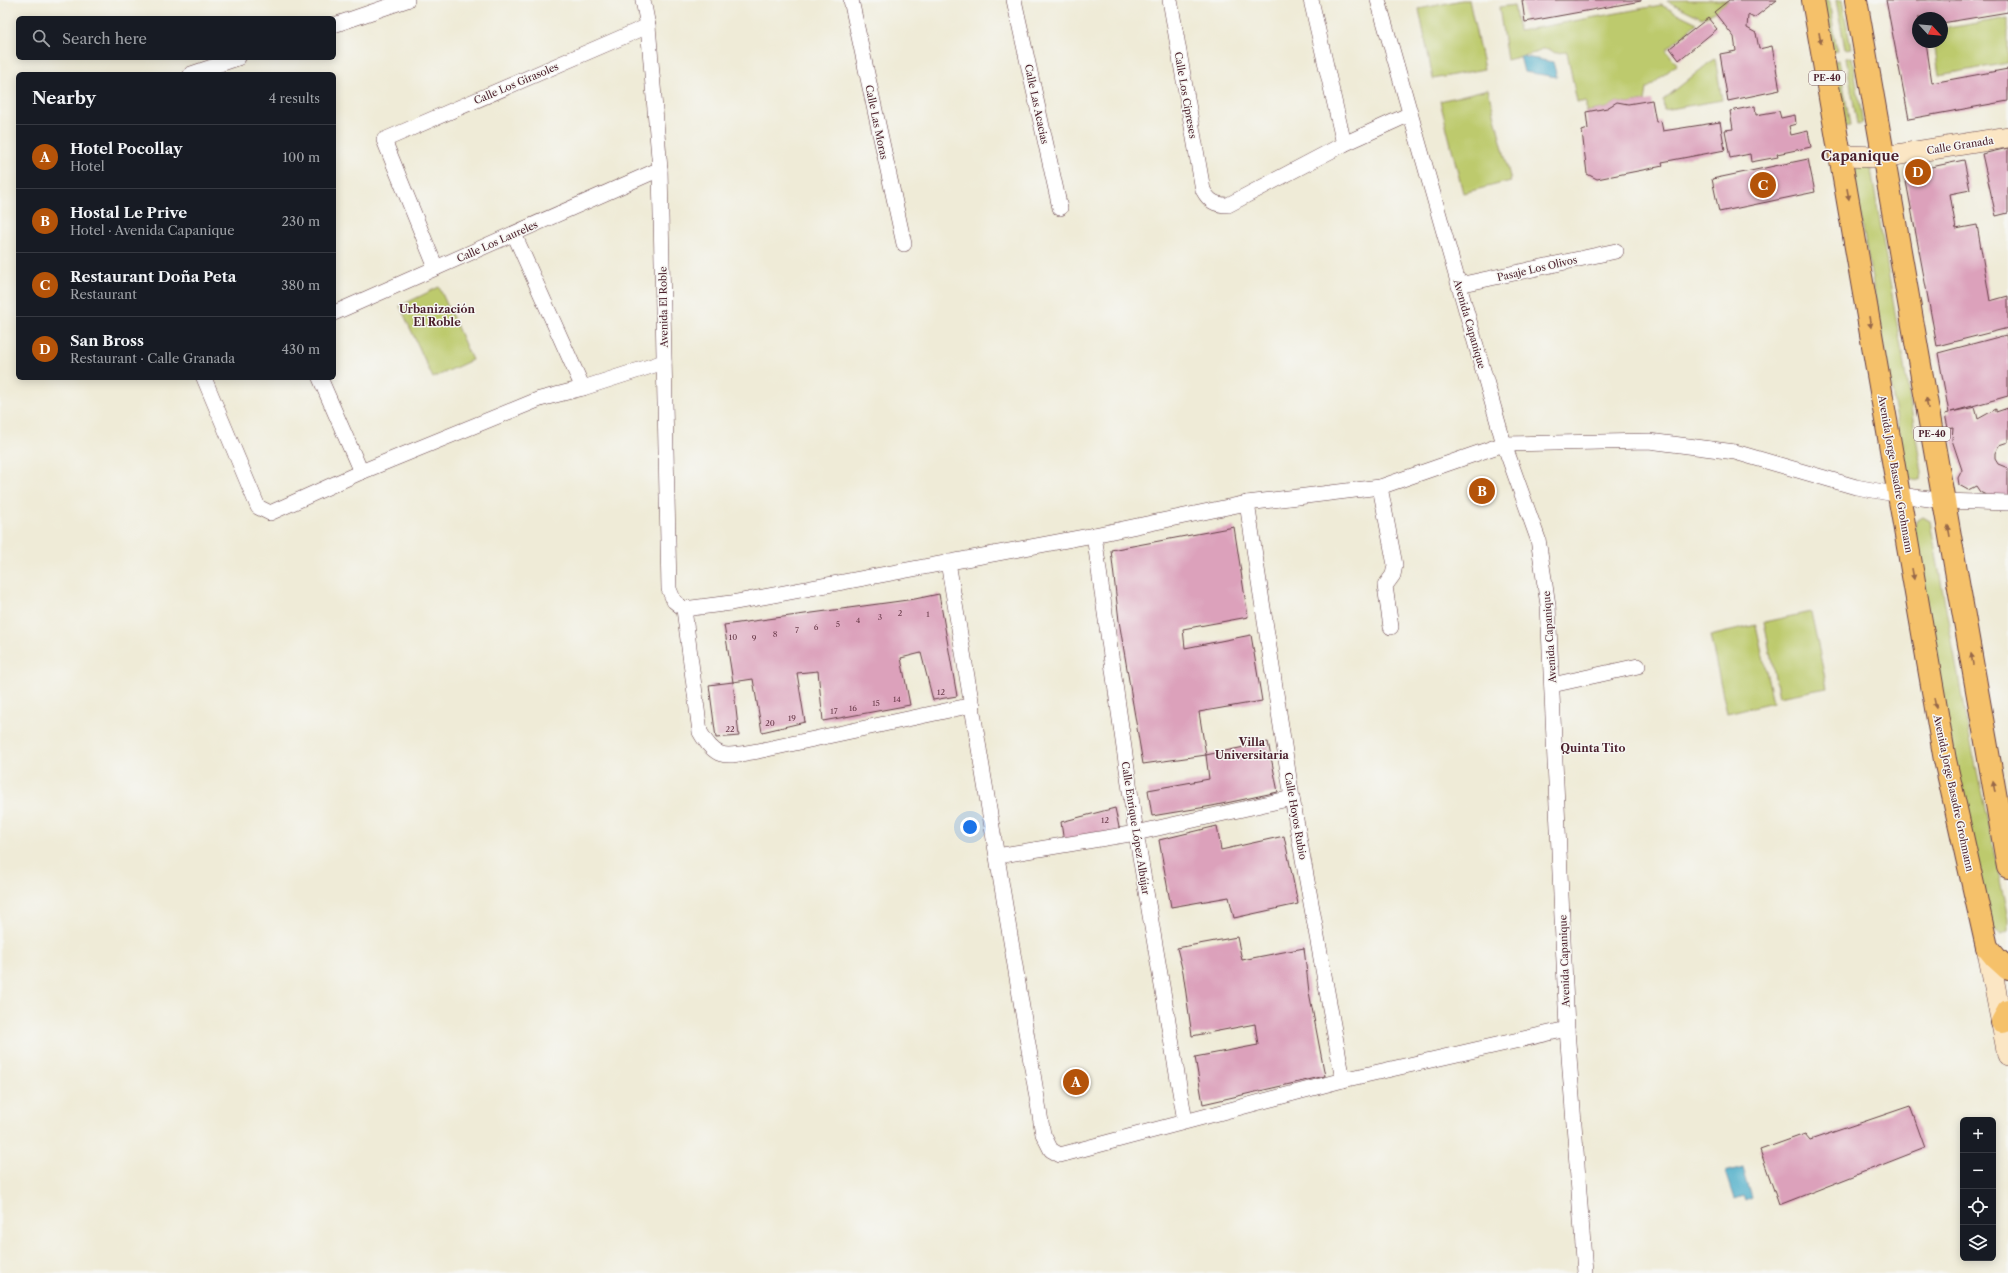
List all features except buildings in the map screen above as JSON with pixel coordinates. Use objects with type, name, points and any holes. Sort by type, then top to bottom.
[{"type":"highway","name":"Avenida Jorge Basadre Grohmann","points":[[1813,0],[1945,760],[1987,947],[2008,969]]},
{"type":"highway","name":"PE-40","points":[[1856,0],[2008,867]]},
{"type":"street","points":[[336,24],[407,0]]},
{"type":"street","name":"Avenida El Roble","points":[[643,0],[648,26],[660,169],[669,589],[674,601],[684,609]]},
{"type":"street","name":"Calle Las Moras","points":[[851,0],[904,244]]},
{"type":"street","name":"Calle Las Acacias","points":[[1014,0],[1060,208]]},
{"type":"street","name":"Calle Los Cipreses","points":[[1170,0],[1203,190],[1208,199],[1219,205],[1228,205],[1344,144]]},
{"type":"street","points":[[1311,0],[1344,144],[1410,114]]},
{"type":"street","name":"Avenida Capanique","points":[[1378,0],[1504,444],[1538,539],[1548,605],[1567,1029],[1585,1273]]},
{"type":"street","name":"Calle Los Girasoles","points":[[436,268],[384,140],[648,26]]},
{"type":"street","points":[[197,72],[232,60]]},
{"type":"street","name":"Calle Granada","points":[[1841,156],[1883,157],[2008,137]]},
{"type":"street","name":"Calle Los Laureles","points":[[336,312],[660,169]]},
{"type":"street","points":[[514,234],[583,388]]},
{"type":"street","name":"Pasaje Los Olivos","points":[[1459,286],[1616,251]]},
{"type":"street","points":[[205,380],[258,507],[270,514],[361,472],[540,399],[583,388],[664,362]]},
{"type":"street","points":[[321,380],[361,472]]},
{"type":"street","points":[[973,705],[758,751],[732,755],[718,754],[707,744],[700,732],[684,609],[731,604],[1094,535],[1247,503],[1380,487],[1504,444],[1586,441],[1649,441],[1735,452],[1856,487],[1900,495],[1944,501],[2008,503]]},
{"type":"street","points":[[1380,487],[1396,565],[1395,571],[1385,586],[1391,627]]},
{"type":"street","name":"Calle Hoyos Rubio","points":[[1247,503],[1292,798],[1343,1080]]},
{"type":"street","name":"Calle Enrique López Albújar","points":[[1094,535],[1136,833],[1185,1121]]},
{"type":"street","points":[[948,562],[1044,1134],[1051,1150],[1060,1155],[1343,1080],[1567,1029]]},
{"type":"street","points":[[1552,685],[1638,666]]},
{"type":"street","points":[[998,856],[1136,833],[1292,798]]},
{"type":"street","name":"Avenida Jorge Basadre Grohmann","points":[[1987,947],[2005,1017],[2008,1055]]},
{"type":"green space","points":[[1462,0],[1469,0],[1484,69],[1433,79],[1419,9]]},
{"type":"green space","points":[[1729,0],[1714,12],[1702,18],[1667,1]]},
{"type":"green space","points":[[1823,0],[1829,0],[1837,51],[1832,52]]},
{"type":"green space","points":[[1836,0],[1842,0],[1851,48],[1845,49]]},
{"type":"green space","points":[[1514,5],[1519,31],[1661,5],[1697,23],[1666,50],[1677,64],[1647,89],[1645,101],[1628,104],[1617,102],[1607,108],[1586,112],[1586,102],[1577,102],[1567,52],[1555,53],[1549,49],[1541,49],[1538,52],[1507,60],[1499,7]]},
{"type":"green space","points":[[2008,18],[2008,63],[1939,75],[1935,48],[1948,48],[1948,28]]},
{"type":"green space","points":[[1852,57],[1863,123],[1857,124],[1846,58]]},
{"type":"green space","points":[[1715,58],[1722,100],[1664,110],[1663,100]]},
{"type":"green space","points":[[1839,60],[1850,126],[1844,127],[1833,61]]},
{"type":"green space","points":[[1488,89],[1511,181],[1463,193],[1440,101]]},
{"type":"green space","points":[[1861,165],[1866,165],[1871,169],[1922,473],[1921,479],[1917,480],[1907,476],[1854,178],[1855,170]]},
{"type":"green space","points":[[439,287],[472,360],[433,378],[400,306]]},
{"type":"green space","points":[[1923,517],[1930,521],[1966,719],[2008,918],[2008,931],[2002,934],[1992,929],[1946,719],[1914,530],[1916,521]]},
{"type":"green space","points":[[1811,612],[1827,688],[1779,697],[1764,622]]},
{"type":"green space","points":[[1756,625],[1773,702],[1727,713],[1710,636]]},
{"type":"water","points":[[1520,56],[1553,62],[1557,77],[1524,72]]},
{"type":"water","points":[[1743,1167],[1752,1198],[1745,1201],[1743,1196],[1734,1199],[1725,1172]]},
{"type":"place","name":"San Bross","points":[[1918,172]]},
{"type":"place","name":"Restaurant Doña Peta","points":[[1763,185]]},
{"type":"place","name":"Hostal Le Prive","points":[[1482,491]]},
{"type":"place","name":"Hotel Pocollay","points":[[1076,1082]]},
{"type":"district","name":"Capanique","points":[[1860,156]]},
{"type":"district","name":"Urbanización El Roble","points":[[437,315]]},
{"type":"district","name":"Villa Universitaria","points":[[1252,748]]},
{"type":"district","name":"Quinta Tito","points":[[1593,748]]}]
